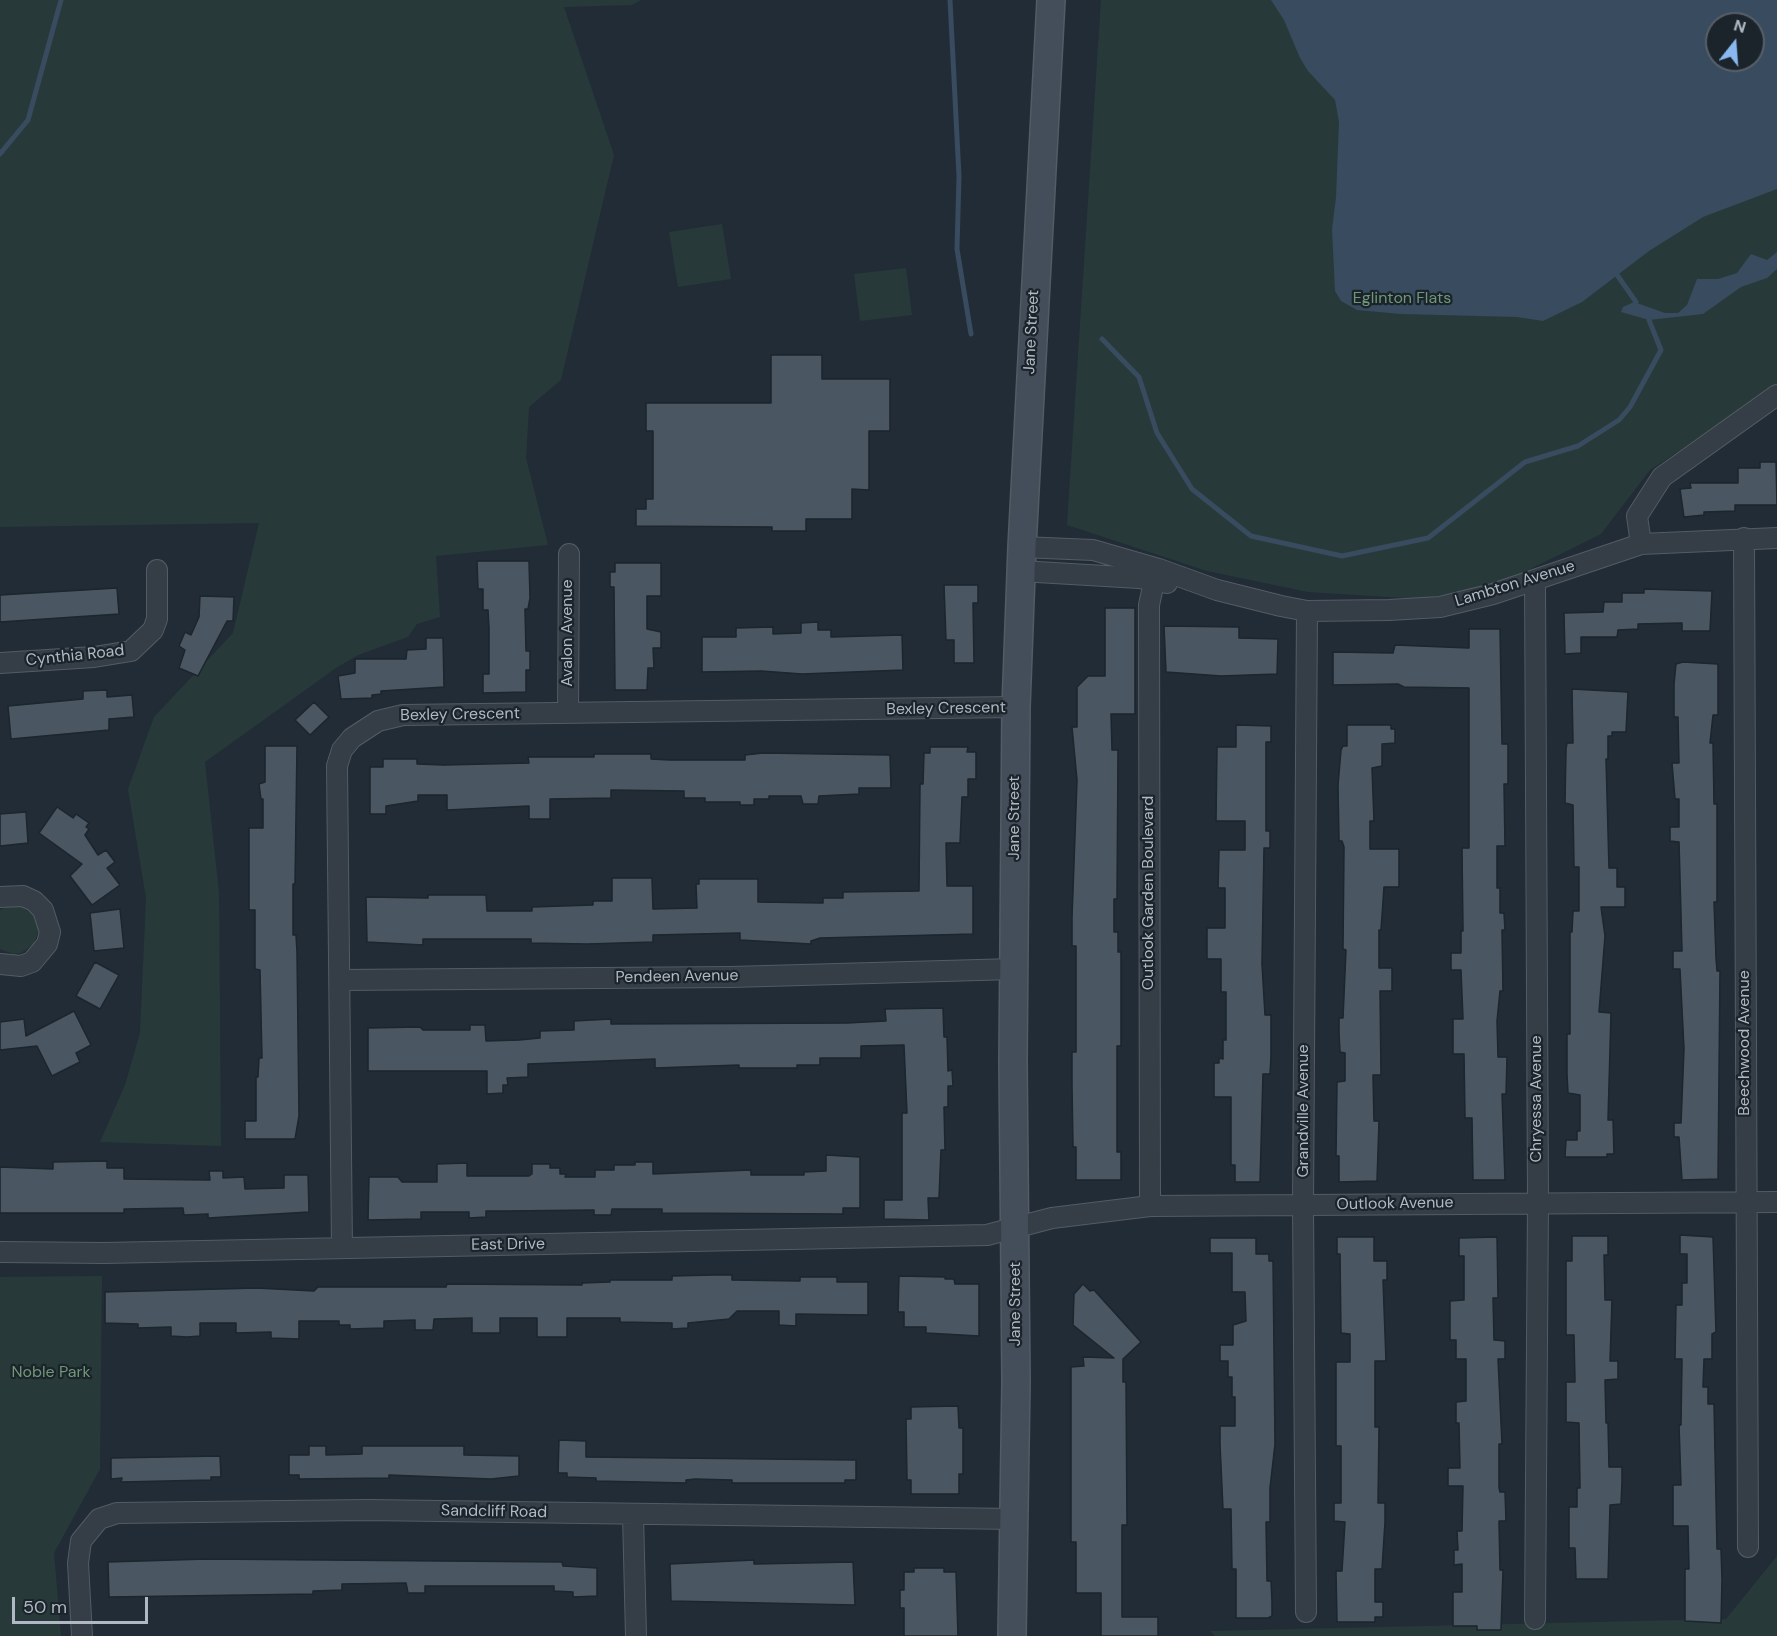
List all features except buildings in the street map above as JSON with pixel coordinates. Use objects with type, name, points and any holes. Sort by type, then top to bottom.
[{"type":"main road","name":"Jane Street","points":[[1012,1636],[1010,1593],[1014,1519],[1016,1228],[1014,969],[1016,708],[1021,559],[1051,0]]},
{"type":"street","points":[[1641,544],[1637,516],[1662,477],[1777,394]]},
{"type":"street","name":"Beechwood Avenue","points":[[1744,538],[1748,1547]]},
{"type":"street","name":"Lambton Avenue","points":[[1021,559],[1154,582],[1218,590],[1307,611],[1389,610],[1440,607],[1535,580],[1641,544],[1777,538]]},
{"type":"street","name":"Lambton Avenue","points":[[1021,559],[1092,550],[1159,569],[1218,590]]},
{"type":"street","name":"Avalon Avenue","points":[[568,713],[569,554]]},
{"type":"street","name":"Cynthia Road","points":[[0,663],[94,657],[131,651],[153,630],[157,619],[158,570]]},
{"type":"street","name":"Chryessa Avenue","points":[[1535,580],[1538,1202],[1535,1619]]},
{"type":"street","name":"Outlook Garden Boulevard","points":[[1150,1206],[1149,605],[1154,582]]},
{"type":"street","name":"Grandville Avenue","points":[[1306,1612],[1304,1205],[1307,611]]},
{"type":"street","name":"Bexley Crescent","points":[[342,1248],[337,766],[342,750],[352,738],[378,721],[403,715],[1016,708]]},
{"type":"street","points":[[0,897],[23,896],[34,901],[43,910],[50,932],[47,944],[32,962],[21,966],[0,964]]},
{"type":"street","name":"Pendeen Avenue","points":[[340,980],[731,977],[1014,969]]},
{"type":"street","name":"Outlook Avenue","points":[[1016,1228],[1052,1218],[1150,1206],[1777,1202]]},
{"type":"street","name":"East Drive","points":[[0,1252],[342,1248],[987,1235],[1016,1228]]},
{"type":"street","name":"Sandcliff Road","points":[[82,1636],[78,1552],[87,1530],[107,1515],[142,1512],[367,1510],[1014,1519]]},
{"type":"street","points":[[633,1515],[636,1636]]},
{"type":"green space","points":[[0,0],[641,0],[632,5],[564,7],[614,155],[561,380],[529,407],[526,458],[548,545],[436,556],[440,617],[417,624],[408,637],[358,655],[336,668],[205,762],[219,893],[221,1146],[100,1142],[125,1085],[140,1033],[146,898],[128,789],[154,717],[233,633],[259,523],[0,527]]},
{"type":"green space","name":"Eglinton Flats","points":[[1101,0],[1777,0],[1777,386],[1650,470],[1601,534],[1500,584],[1421,599],[1308,592],[1207,571],[1067,525]]},
{"type":"green space","points":[[722,224],[731,279],[678,287],[669,232]]},
{"type":"green space","points":[[906,268],[912,315],[860,321],[854,274]]},
{"type":"green space","points":[[10,906],[19,906],[33,914],[39,929],[34,944],[21,953],[13,954],[0,949],[0,910]]},
{"type":"green space","name":"Noble Park","points":[[102,1276],[100,1469],[54,1553],[61,1636],[0,1636],[0,1277]]},
{"type":"green space","points":[[1777,1556],[1777,1636],[1215,1636],[1210,1631],[1726,1619]]},
{"type":"water","points":[[1271,0],[1777,0],[1777,189],[1703,217],[1649,251],[1582,302],[1543,321],[1517,317],[1401,314],[1357,310],[1341,301],[1335,291],[1332,229],[1336,197],[1339,122],[1335,100],[1308,71],[1284,20]]},
{"type":"water","points":[[1777,252],[1777,269],[1767,278],[1741,287],[1703,314],[1649,320],[1621,312],[1623,307],[1634,302],[1665,313],[1678,313],[1687,305],[1697,279],[1718,279],[1737,273],[1751,254],[1767,260]]},
{"type":"waterway","points":[[0,154],[28,120],[61,0]]},
{"type":"waterway","points":[[950,0],[959,176],[957,249],[971,334]]},
{"type":"waterway","points":[[1613,269],[1636,302]]},
{"type":"waterway","points":[[1102,339],[1139,377],[1157,433],[1192,489],[1251,536],[1342,556],[1428,538],[1525,462],[1578,446],[1619,420],[1630,407],[1661,350],[1649,320]]}]
